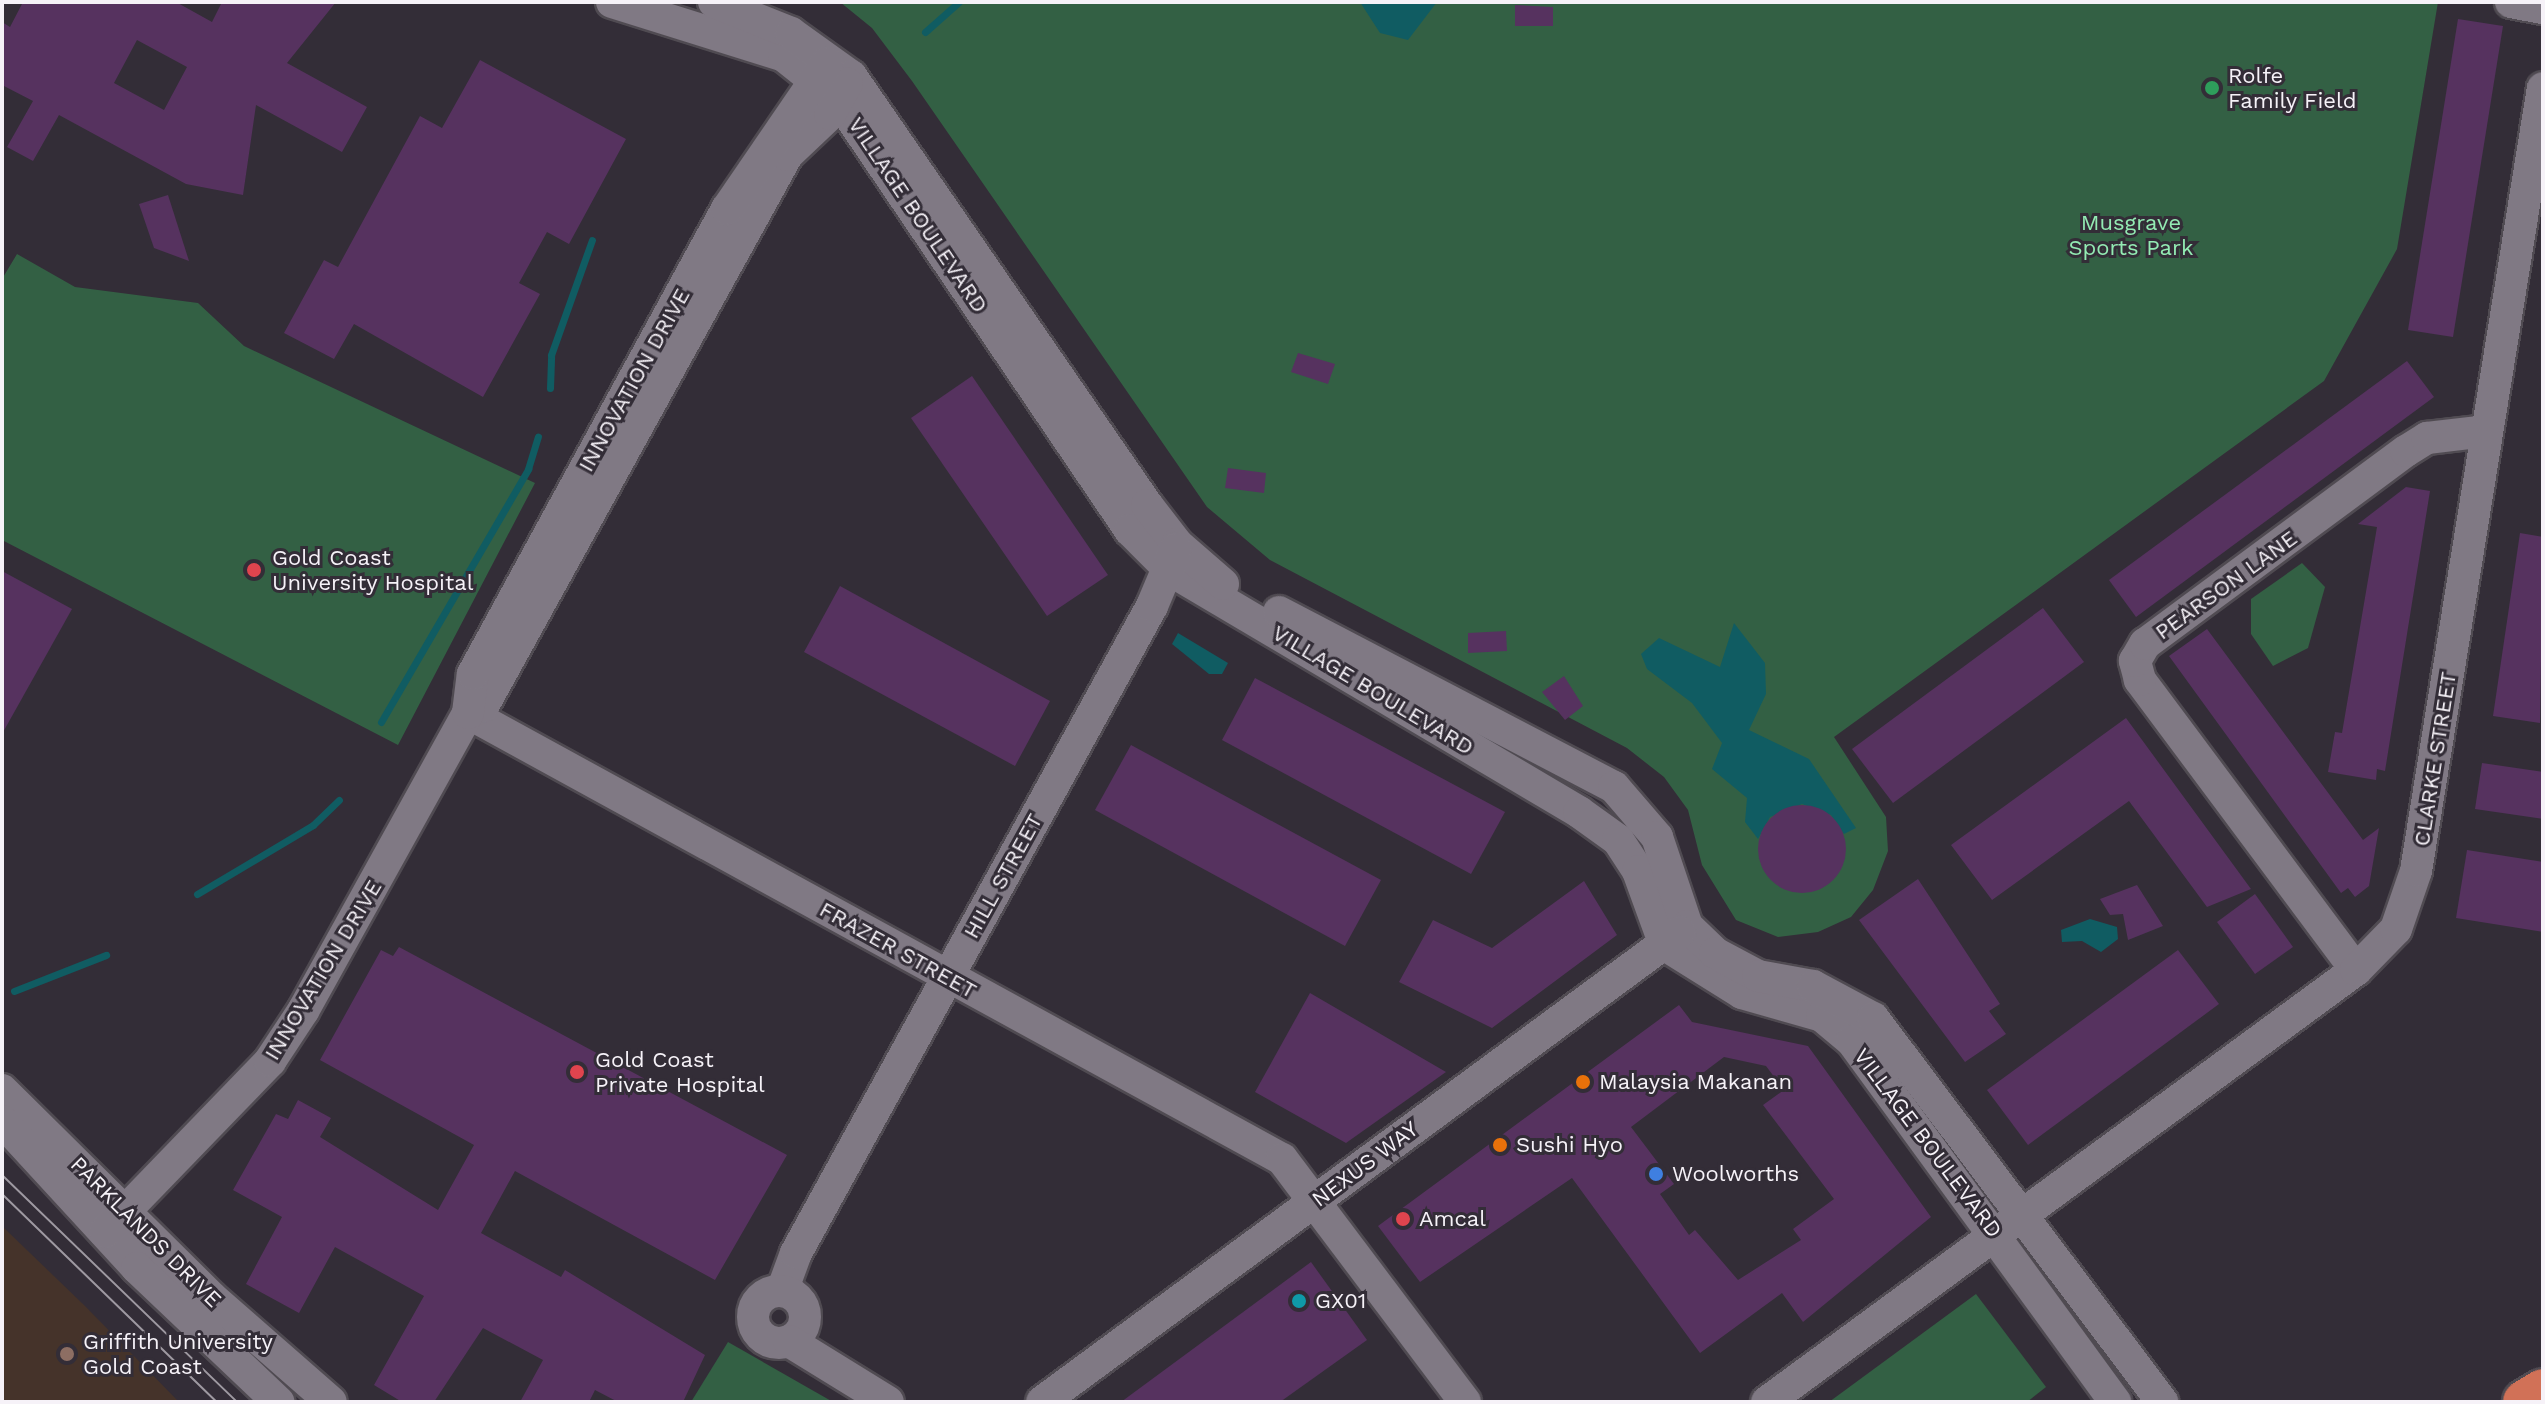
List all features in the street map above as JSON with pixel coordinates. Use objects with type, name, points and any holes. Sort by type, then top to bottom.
[{"type":"highway","points":[[2525,1402],[2543,1391]]},
{"type":"street","name":"VILLAGE BOULEVARD","points":[[612,2],[716,29],[833,79]]},
{"type":"street","name":"VILLAGE BOULEVARD","points":[[714,2],[791,33],[833,79],[1130,530],[1618,840],[1676,935],[1742,993],[1822,1016],[1852,1041],[1996,1234],[2115,1402]]},
{"type":"street","points":[[2511,2],[2543,8]]},
{"type":"street","name":"INNOVATION DRIVE","points":[[115,1221],[285,1041],[468,713],[473,674],[727,209],[833,79]]},
{"type":"street","name":"CLARKE STREET","points":[[1767,1402],[2356,970],[2382,947],[2410,901],[2543,88]]},
{"type":"street","name":"PEARSON LANE","points":[[2356,970],[2140,680],[2135,661],[2145,644],[2406,451],[2427,438],[2486,431]]},
{"type":"street","name":"HILL STREET","points":[[888,1402],[789,1341],[761,1336],[753,1319],[763,1297],[782,1291],[1173,557]]},
{"type":"street","name":"FRAZER STREET","points":[[468,713],[1273,1154],[1317,1200],[1465,1402]]},
{"type":"street","name":"VILLAGE BOULEVARD","points":[[1676,935],[1738,967],[1813,986],[1873,1018],[2162,1402]]},
{"type":"street","name":"NEXUS WAY","points":[[1042,1402],[1676,935]]},
{"type":"street","name":"PARKLANDS DRIVE","points":[[2,1090],[278,1402]]},
{"type":"street","name":"PARKLANDS DRIVE","points":[[2,1121],[115,1221],[331,1402]]},
{"type":"shaded area","name":"Griffith University Gold Coast","points":[[2,1226],[85,1306],[179,1402],[2,1402]]},
{"type":"green space","name":"Musgrave Sports Park","points":[[840,2],[2438,2],[2397,249],[2324,381],[1834,737],[1886,817],[1888,851],[1873,890],[1851,917],[1818,932],[1778,937],[1736,920],[1702,865],[1688,810],[1664,777],[1627,748],[1270,560],[1207,507],[912,81],[872,28]]},
{"type":"green space","points":[[17,254],[75,287],[198,303],[244,346],[535,483],[398,745],[2,540],[2,279]]},
{"type":"green space","points":[[2302,563],[2325,587],[2308,648],[2273,666],[2251,634],[2251,599]]},
{"type":"green space","points":[[1976,1294],[2046,1387],[2027,1402],[1829,1402]]},
{"type":"green space","points":[[728,1342],[833,1402],[691,1402]]},
{"type":"water","points":[[1360,2],[1437,2],[1408,40],[1380,33]]},
{"type":"water","points":[[1734,623],[1765,663],[1766,694],[1749,730],[1809,759],[1856,828],[1844,834],[1831,815],[1802,804],[1770,817],[1758,839],[1745,822],[1747,798],[1712,769],[1722,743],[1692,703],[1647,669],[1641,654],[1659,638],[1720,667]]},
{"type":"water","points":[[1178,633],[1228,663],[1222,674],[1209,674],[1172,644]]},
{"type":"water","points":[[2090,919],[2117,927],[2118,939],[2101,952],[2082,941],[2062,942],[2061,930]]},
{"type":"building","points":[[23,2],[176,2],[212,22],[222,2],[336,2],[287,63],[367,107],[342,152],[256,105],[243,195],[186,184],[59,115],[33,161],[7,147],[33,101],[2,85],[2,22],[10,27]],"holes":[[[137,40],[187,67],[164,110],[114,83]]]},
{"type":"building","points":[[1515,5],[1553,7],[1553,26],[1515,26]]},
{"type":"building","points":[[2458,19],[2503,26],[2453,337],[2408,330]]},
{"type":"building","points":[[480,60],[626,139],[569,244],[547,232],[519,283],[540,294],[483,397],[354,324],[334,359],[284,333],[324,260],[338,267],[420,116],[442,128]]},
{"type":"building","points":[[168,195],[189,261],[154,248],[139,204]]},
{"type":"building","points":[[1298,353],[1335,364],[1328,384],[1291,372]]},
{"type":"building","points":[[2407,361],[2434,397],[2136,617],[2109,580]]},
{"type":"building","points":[[972,376],[1108,575],[1047,616],[911,418]]},
{"type":"building","points":[[1228,468],[1266,473],[1264,493],[1225,488]]},
{"type":"building","points":[[2406,487],[2430,491],[2385,771],[2377,769],[2376,780],[2328,772],[2335,732],[2342,733],[2377,527],[2358,524]]},
{"type":"building","points":[[2520,533],[2543,537],[2540,723],[2493,716]]},
{"type":"building","points":[[2,571],[72,609],[2,734]]},
{"type":"building","points":[[840,586],[1050,701],[1015,766],[804,652]]},
{"type":"building","points":[[2043,608],[2084,662],[1893,803],[1852,749]]},
{"type":"building","points":[[2207,629],[2363,840],[2379,828],[2369,886],[2355,897],[2348,888],[2341,893],[2169,656]]},
{"type":"building","points":[[1506,631],[1507,651],[1468,653],[1468,633]]},
{"type":"building","points":[[1564,676],[1583,706],[1565,720],[1542,692]]},
{"type":"building","points":[[1255,678],[1505,812],[1471,874],[1222,740]]},
{"type":"building","points":[[2126,718],[2251,889],[2207,907],[2129,801],[1992,900],[1951,845]]},
{"type":"building","points":[[1131,745],[1381,880],[1345,946],[1095,810]]},
{"type":"building","points":[[2482,763],[2543,772],[2543,819],[2475,809]]},
{"type":"building","points":[[1802,805],[1827,812],[1839,824],[1846,849],[1839,874],[1827,886],[1802,893],[1777,886],[1765,874],[1758,849],[1765,824],[1777,812]]},
{"type":"building","points":[[2467,850],[2543,862],[2543,932],[2456,918]]},
{"type":"building","points":[[1918,879],[2000,1004],[1989,1011],[2006,1034],[1965,1062],[1859,920]]},
{"type":"building","points":[[1584,881],[1617,935],[1492,1028],[1399,982],[1433,920],[1492,948]]},
{"type":"building","points":[[2137,885],[2163,926],[2128,940],[2123,914],[2110,915],[2100,899]]},
{"type":"building","points":[[2255,894],[2293,947],[2255,974],[2217,922]]},
{"type":"building","points":[[399,947],[787,1155],[715,1280],[515,1171],[481,1233],[561,1277],[565,1270],[705,1355],[683,1402],[618,1402],[595,1390],[589,1402],[520,1402],[543,1360],[483,1328],[434,1402],[402,1402],[374,1385],[424,1296],[335,1247],[299,1313],[246,1284],[282,1217],[233,1190],[276,1114],[288,1119],[298,1100],[331,1118],[320,1137],[438,1210],[474,1145],[320,1060],[381,950],[393,956]]},
{"type":"building","points":[[2178,950],[2219,1004],[2028,1145],[1987,1090]]},
{"type":"building","points":[[1310,993],[1446,1072],[1346,1143],[1255,1092]]},
{"type":"building","points":[[1679,1005],[1692,1022],[1808,1046],[1931,1217],[1803,1322],[1782,1293],[1700,1353],[1572,1178],[1420,1282],[1378,1226]],"holes":[[[1724,1057],[1766,1066],[1784,1090],[1763,1105],[1834,1199],[1793,1229],[1801,1240],[1738,1280],[1695,1230],[1689,1235],[1660,1194],[1674,1184],[1631,1127]]]},
{"type":"building","name":"GX01","points":[[1311,1262],[1367,1340],[1280,1402],[1121,1402]]},
{"type":"waterway","points":[[925,32],[959,2]]},
{"type":"waterway","points":[[550,388],[551,355],[592,240]]},
{"type":"waterway","points":[[381,722],[528,469],[538,437]]},
{"type":"waterway","points":[[197,894],[313,825],[339,800]]},
{"type":"waterway","points":[[14,991],[106,955]]},
{"type":"tram line","points":[[2,1175],[237,1402]]},
{"type":"tram line","points":[[2,1194],[217,1402]]},
{"type":"place","name":"Rolfe Family Field","points":[[2212,88]]},
{"type":"place","name":"Gold Coast University Hospital","points":[[254,570]]},
{"type":"place","name":"Gold Coast Private Hospital","points":[[577,1072]]},
{"type":"place","name":"Malaysia Makanan","points":[[1583,1082]]},
{"type":"place","name":"Sushi Hyo","points":[[1500,1145]]},
{"type":"place","name":"Woolworths","points":[[1656,1174]]},
{"type":"place","name":"Amcal","points":[[1403,1219]]},
{"type":"place","name":"GX01","points":[[1299,1301]]},
{"type":"place","name":"Griffith University Gold Coast","points":[[67,1354]]}]
